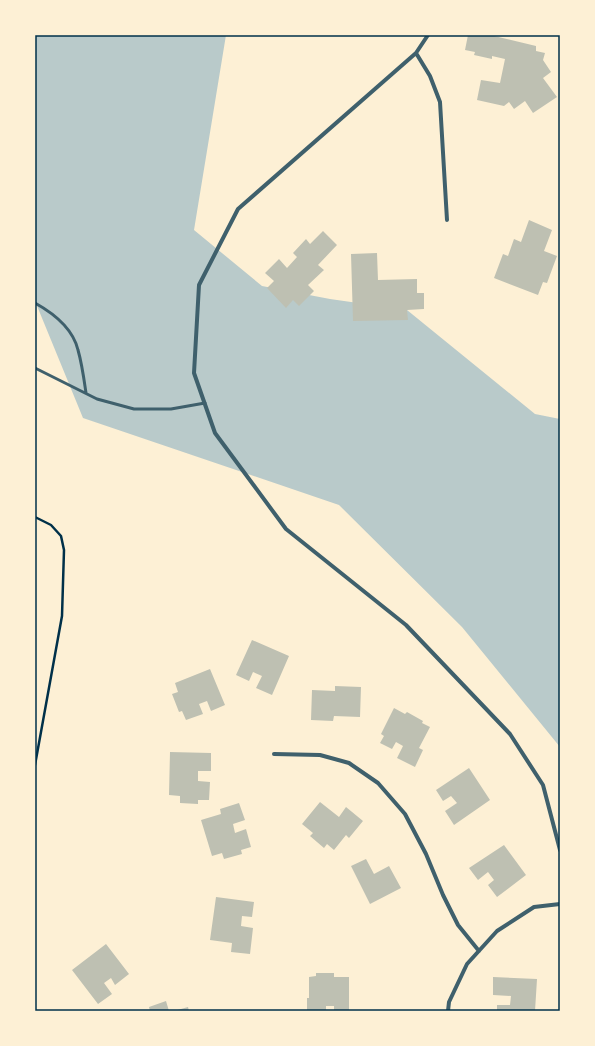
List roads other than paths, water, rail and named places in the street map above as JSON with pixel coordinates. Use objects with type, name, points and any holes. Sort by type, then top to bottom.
[{"type":"street","points":[[428,35],[416,53],[238,209],[199,285],[194,373],[215,433],[286,529],[406,625],[510,734],[543,785],[560,850]]},
{"type":"street","points":[[416,53],[430,76],[440,102],[447,220]]},
{"type":"street","points":[[274,754],[320,755],[349,763],[378,783],[405,814],[426,854],[443,896],[458,925],[479,951]]},
{"type":"street","points":[[448,1011],[449,1002],[467,964],[497,931],[534,907],[560,904]]},
{"type":"lane","points":[[35,303],[49,310],[64,324],[73,337],[78,349],[86,393]]},
{"type":"lane","points":[[35,368],[97,399],[134,409],[171,409],[205,402]]}]
